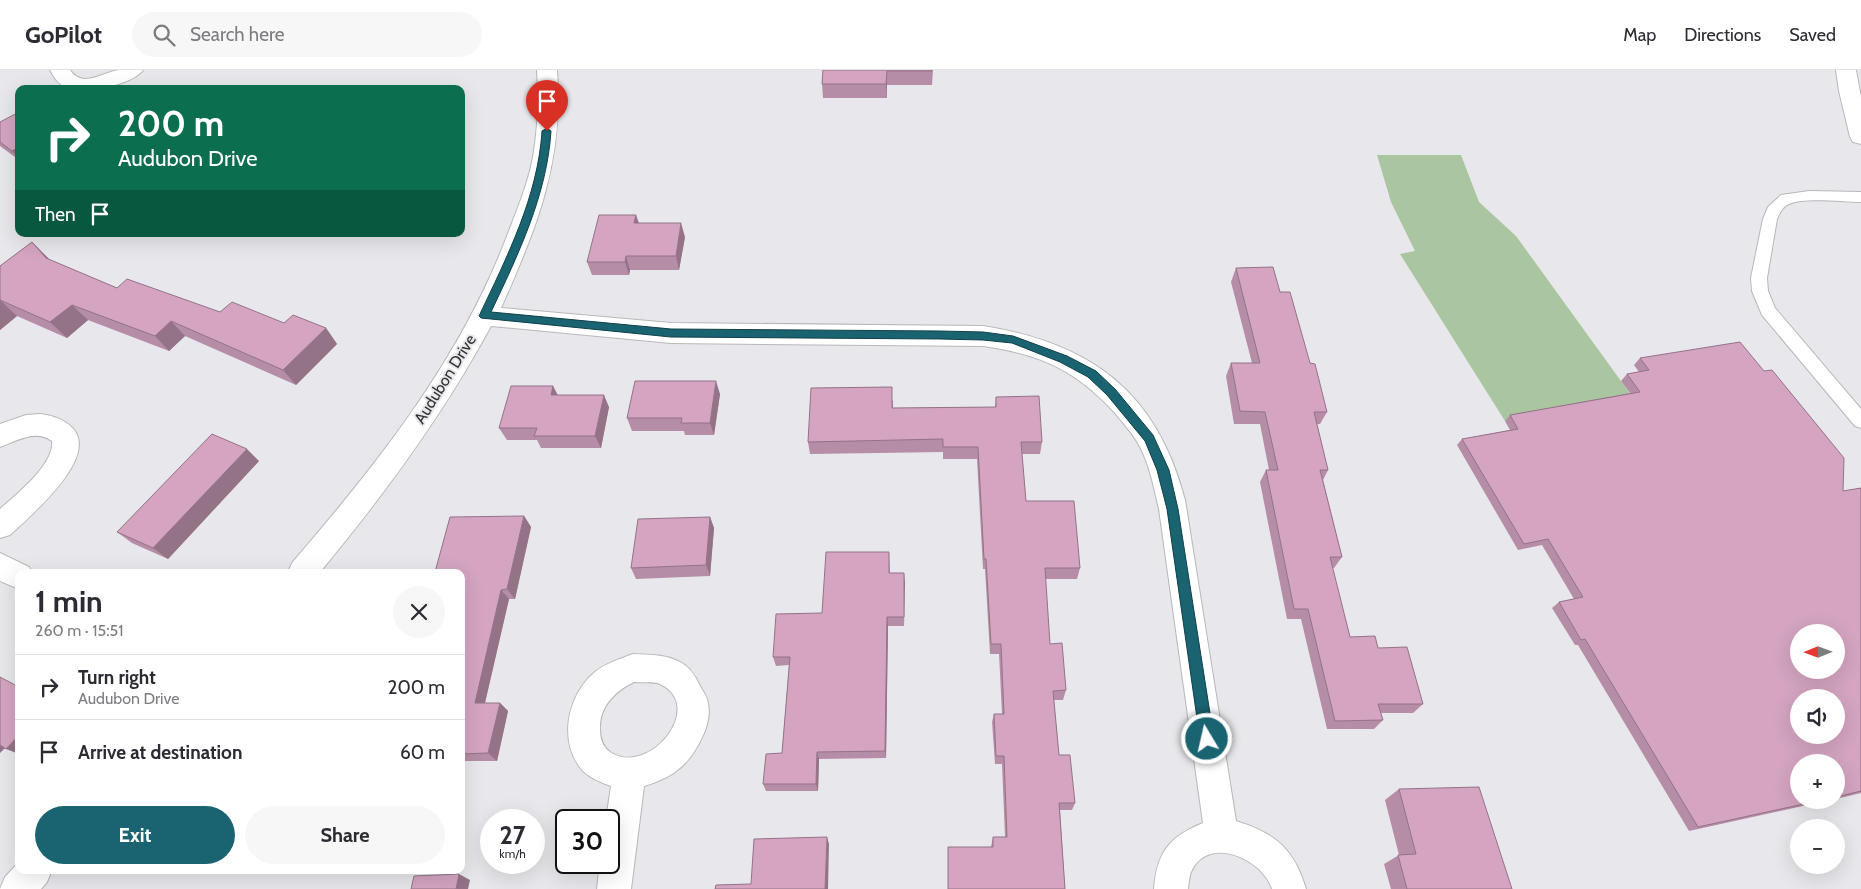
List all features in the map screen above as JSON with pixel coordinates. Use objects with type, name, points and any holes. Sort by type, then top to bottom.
[{"type":"street","points":[[60,70],[62,75],[69,81],[82,85],[99,84],[115,80],[133,70]]},
{"type":"street","name":"Audubon Drive","points":[[305,569],[357,508],[402,447],[449,378],[484,316],[516,248],[536,188],[546,149],[548,112],[547,70]]},
{"type":"street","points":[[1846,70],[1849,91],[1861,137]]},
{"type":"street","points":[[484,316],[671,333],[983,336],[1013,340],[1036,347],[1092,374],[1111,392],[1150,439],[1163,470],[1173,509],[1221,835]]},
{"type":"street","points":[[0,436],[10,430],[49,425],[60,430],[66,438],[67,450],[58,467],[44,484],[0,526]]},
{"type":"street","points":[[0,566],[15,574]]},
{"type":"street","points":[[614,889],[629,774]]},
{"type":"street","points":[[1171,889],[1173,872],[1183,853],[1201,840],[1221,835],[1244,839],[1266,852],[1283,871],[1289,889]]},
{"type":"street","points":[[18,889],[31,874]]},
{"type":"lane","points":[[1861,197],[1809,196],[1786,199],[1775,207],[1770,219],[1759,278],[1760,291],[1768,311],[1861,421]]},
{"type":"green space","points":[[1377,155],[1461,155],[1479,202],[1516,236],[1634,399],[1505,421],[1400,254],[1415,251],[1391,202]]},
{"type":"building","points":[[823,70],[932,71],[887,71],[886,84],[822,84]]},
{"type":"building","points":[[15,114],[15,149],[12,151],[0,142],[0,122]]},
{"type":"building","points":[[599,215],[636,215],[634,223],[681,223],[676,256],[626,256],[625,262],[587,262]]},
{"type":"building","points":[[32,242],[46,258],[117,288],[127,279],[220,312],[232,302],[284,323],[293,315],[326,328],[283,370],[171,321],[155,336],[72,305],[50,322],[0,300],[0,266]]},
{"type":"building","points":[[1273,267],[1280,292],[1290,292],[1310,363],[1315,364],[1327,412],[1314,412],[1328,470],[1320,470],[1342,557],[1330,557],[1350,637],[1375,636],[1378,648],[1407,647],[1423,704],[1378,704],[1383,720],[1335,721],[1308,609],[1294,609],[1266,470],[1278,470],[1265,412],[1240,411],[1231,363],[1260,363],[1236,268]]},
{"type":"building","points":[[1740,342],[1764,371],[1772,370],[1844,458],[1843,491],[1861,488],[1861,791],[1845,795],[1845,754],[1790,754],[1790,807],[1698,827],[1585,639],[1581,640],[1559,602],[1583,597],[1548,539],[1524,544],[1462,439],[1518,429],[1510,415],[1640,392],[1627,374],[1649,370],[1640,358]]},
{"type":"building","points":[[635,381],[716,381],[710,423],[681,423],[682,418],[627,418]]},
{"type":"building","points":[[511,386],[553,386],[551,395],[604,395],[595,436],[534,436],[537,428],[499,428]]},
{"type":"building","points":[[892,387],[892,408],[996,407],[996,397],[1039,396],[1042,442],[1021,442],[1026,501],[1074,501],[1080,568],[1045,568],[1050,644],[1062,643],[1066,690],[1053,691],[1059,755],[1070,755],[1075,803],[1059,803],[1065,889],[948,889],[948,847],[993,847],[993,837],[1007,837],[1004,756],[996,756],[994,714],[1004,714],[1001,644],[991,644],[978,447],[943,447],[943,439],[808,442],[811,388]]},
{"type":"building","points":[[212,434],[247,449],[153,548],[117,532]]},
{"type":"building","points":[[524,516],[507,589],[501,590],[475,703],[500,703],[488,753],[465,754],[465,569],[436,569],[450,517]]},
{"type":"building","points":[[710,517],[706,565],[631,568],[638,519]]},
{"type":"building","points":[[826,552],[889,552],[889,573],[904,573],[904,617],[887,617],[885,751],[817,752],[816,784],[763,784],[766,754],[782,753],[790,657],[773,657],[776,614],[822,613]]},
{"type":"building","points":[[0,677],[15,685],[15,739],[6,749],[0,745]]},
{"type":"building","points":[[1479,787],[1512,889],[1407,889],[1398,855],[1416,854],[1399,789]]},
{"type":"building","points":[[827,837],[825,889],[715,889],[716,885],[751,884],[754,839]]},
{"type":"building","points":[[459,874],[456,889],[411,889],[414,876]]},
{"type":"route","points":[[547,131],[546,149],[536,188],[516,248],[484,316],[588,327],[671,333],[983,336],[1013,340],[1036,347],[1092,374],[1111,392],[1150,439],[1163,470],[1173,509],[1207,739]]}]
